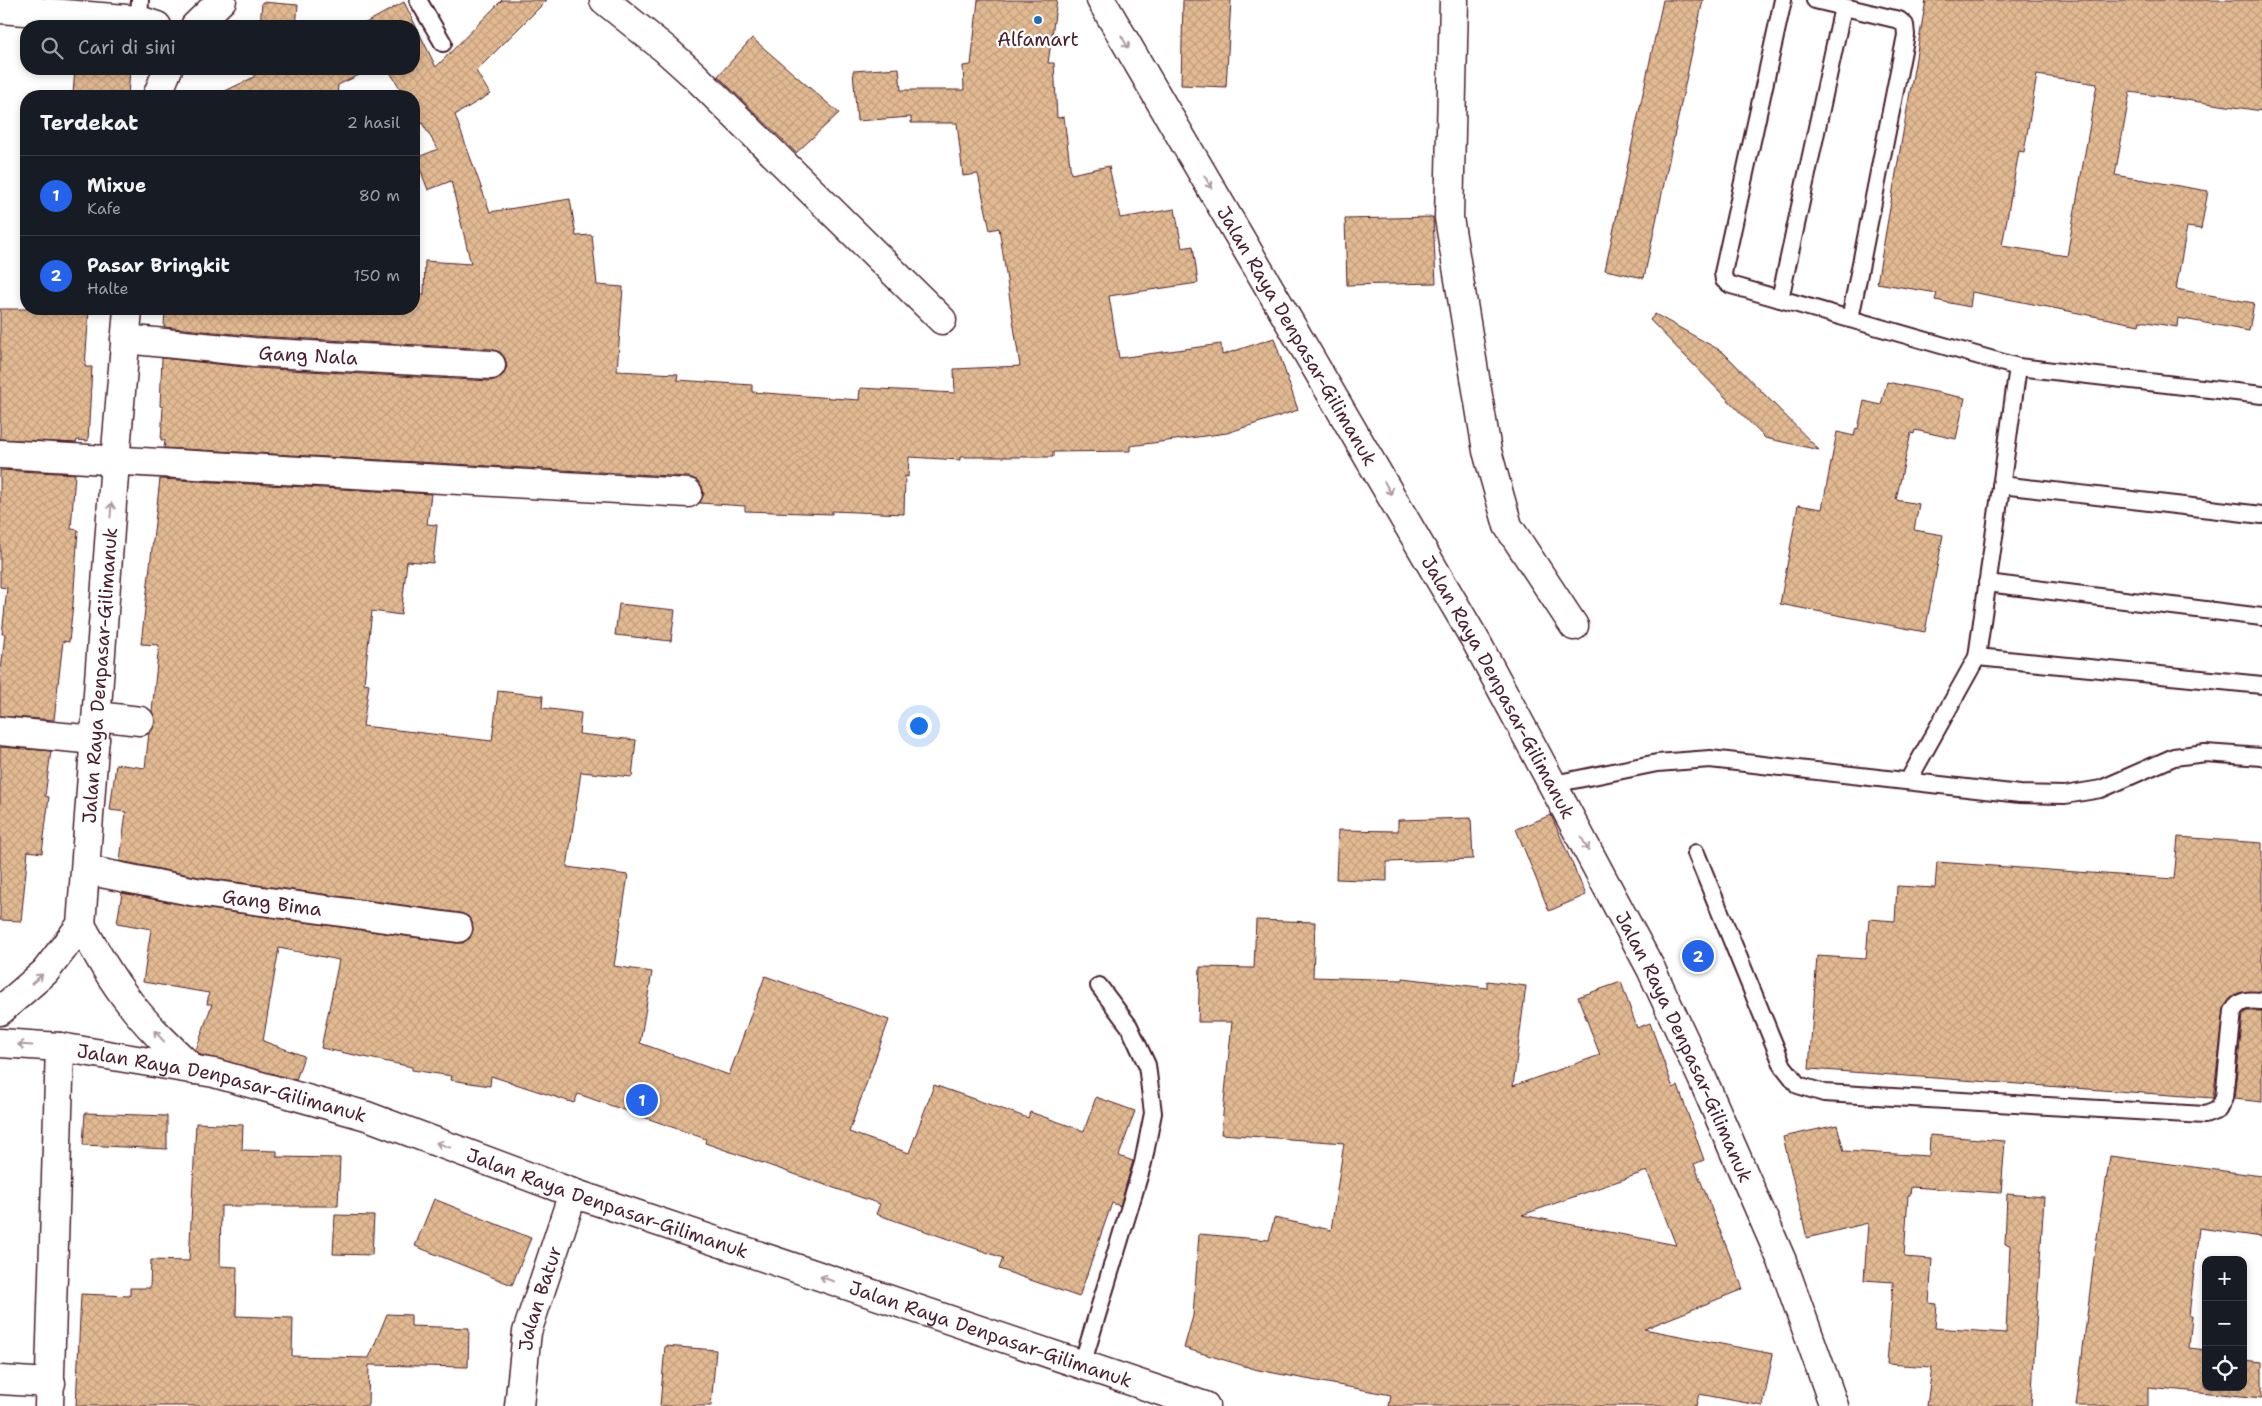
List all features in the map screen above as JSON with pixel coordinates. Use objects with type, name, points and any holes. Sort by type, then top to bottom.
[{"type":"main road","points":[[201,20],[222,0]]},
{"type":"main road","points":[[604,0],[695,76],[942,320]]},
{"type":"main road","name":"Jalan Raya Denpasar-Gilimanuk","points":[[1101,0],[1477,643],[1554,784],[1651,969],[1702,1078],[1782,1261],[1834,1406]]},
{"type":"main road","points":[[1454,0],[1448,218],[1487,451],[1508,526],[1574,626]]},
{"type":"main road","points":[[0,9],[145,15]]},
{"type":"main road","points":[[159,90],[166,75]]},
{"type":"main road","name":"Jalan Raya Denpasar-Gilimanuk","points":[[81,925],[127,315]]},
{"type":"main road","name":"Gang Nala","points":[[125,339],[254,352],[491,365]]},
{"type":"main road","points":[[0,454],[688,493]]},
{"type":"main road","points":[[0,731],[96,728],[140,721]]},
{"type":"main road","name":"Gang Bima","points":[[86,870],[196,892],[458,928]]},
{"type":"main road","points":[[0,1011],[45,972],[81,925],[104,966],[130,1004],[160,1038],[194,1070]]},
{"type":"main road","name":"Jalan Raya Denpasar-Gilimanuk","points":[[0,1043],[60,1047],[214,1073],[367,1116],[573,1193],[1205,1406]]},
{"type":"main road","points":[[0,1380],[50,1394],[60,1047]]},
{"type":"main road","name":"Jalan Batur","points":[[519,1406],[527,1332],[573,1193]]},
{"type":"lane","points":[[418,0],[443,43]]},
{"type":"lane","points":[[1783,0],[1723,273],[1724,280],[1731,285],[2018,367],[2262,395]]},
{"type":"lane","points":[[1815,0],[1899,20],[1905,25],[1906,35],[1850,319]]},
{"type":"lane","points":[[1780,299],[1843,7]]},
{"type":"lane","points":[[1908,781],[1977,656],[2018,367]]},
{"type":"lane","points":[[2002,485],[2262,515]]},
{"type":"lane","points":[[1987,583],[2262,617]]},
{"type":"lane","points":[[1977,656],[2262,685]]},
{"type":"lane","points":[[1554,784],[1657,763],[1710,759],[2020,794],[2065,795],[2101,789],[2174,757],[2205,753],[2262,757]]},
{"type":"lane","points":[[1696,853],[1783,1066],[1798,1086],[1824,1093],[2205,1115],[2218,1110],[2224,1098],[2232,1011],[2238,1004],[2246,1000],[2262,1001]]},
{"type":"lane","points":[[1082,1365],[1143,1163],[1153,1113],[1147,1065],[1129,1026],[1100,986]]},
{"type":"building","points":[[502,0],[547,0],[476,71],[490,94],[455,115],[490,212],[570,199],[576,236],[592,235],[597,285],[623,287],[617,371],[678,374],[677,380],[752,385],[752,392],[859,400],[860,388],[955,393],[954,369],[1020,366],[999,228],[990,230],[978,174],[963,176],[957,123],[911,123],[911,117],[857,121],[853,71],[899,68],[901,90],[964,90],[963,66],[971,65],[978,0],[1057,0],[1048,63],[1054,63],[1057,118],[1064,117],[1071,174],[1109,166],[1120,218],[1175,209],[1182,248],[1193,246],[1198,283],[1109,296],[1119,358],[1221,344],[1222,355],[1274,338],[1298,410],[1227,433],[1130,446],[1130,451],[1053,452],[1053,457],[960,457],[960,460],[909,457],[908,477],[905,476],[904,514],[832,511],[832,514],[745,511],[745,506],[699,503],[704,494],[702,486],[697,480],[689,477],[164,448],[165,440],[161,440],[163,407],[160,406],[162,358],[253,368],[490,381],[498,379],[504,374],[507,366],[505,358],[500,352],[492,349],[255,336],[164,327],[165,315],[420,315],[420,294],[424,294],[425,261],[471,264],[451,181],[428,190],[420,169],[420,156],[438,149],[420,120],[420,90],[401,90],[392,75],[420,75],[420,34],[436,67]]},
{"type":"building","points":[[1183,0],[1231,0],[1226,87],[1181,85]]},
{"type":"building","points":[[1663,0],[1703,0],[1644,278],[1605,270]]},
{"type":"building","points":[[1926,0],[2262,0],[2262,111],[2130,92],[2115,175],[2208,191],[2201,229],[2187,227],[2176,289],[2254,303],[2249,331],[2178,318],[2177,327],[2140,321],[2139,325],[1972,292],[1970,307],[1935,300],[1937,293],[1877,283]],"holes":[[[2037,75],[2097,84],[2067,256],[2002,246],[2019,151],[2024,152]]]},
{"type":"building","points":[[262,2],[298,5],[297,20],[260,20]]},
{"type":"building","points":[[404,2],[413,20],[371,20]]},
{"type":"building","points":[[752,38],[839,113],[796,153],[718,76]]},
{"type":"building","points":[[75,75],[130,75],[128,90],[73,90]]},
{"type":"building","points":[[254,75],[359,75],[338,85],[338,90],[227,90],[254,77]]},
{"type":"building","points":[[1433,217],[1436,283],[1347,285],[1345,219]]},
{"type":"building","points":[[0,309],[20,309],[20,315],[89,315],[85,367],[92,367],[88,441],[77,440],[76,443],[0,439]]},
{"type":"building","points":[[1655,314],[1723,352],[1819,450],[1765,438],[1650,320]]},
{"type":"building","points":[[1887,382],[1965,398],[1956,439],[1915,430],[1914,434],[1911,433],[1896,500],[1919,504],[1914,530],[1943,535],[1925,632],[1780,604],[1798,505],[1822,509],[1837,432],[1854,436],[1856,428],[1858,429],[1864,401],[1881,405]]},
{"type":"building","points":[[0,470],[75,474],[71,529],[78,530],[73,604],[69,642],[63,641],[54,720],[0,716],[0,679],[5,634],[2,634],[7,588],[0,587]]},
{"type":"building","points":[[160,479],[431,494],[427,524],[437,525],[433,563],[407,561],[401,615],[372,611],[364,683],[369,684],[363,726],[492,741],[498,691],[543,696],[542,708],[581,713],[579,734],[636,740],[632,777],[581,772],[567,867],[628,875],[614,966],[652,972],[640,1043],[729,1075],[765,976],[889,1020],[849,1132],[909,1153],[934,1085],[1028,1118],[1030,1112],[1084,1131],[1096,1097],[1135,1111],[1119,1156],[1133,1161],[1120,1206],[1112,1203],[1079,1297],[999,1269],[1003,1258],[876,1214],[880,1204],[705,1143],[706,1139],[578,1094],[574,1103],[491,1076],[490,1086],[451,1080],[452,1076],[412,1070],[412,1067],[321,1048],[339,960],[279,948],[263,1041],[304,1056],[296,1080],[201,1055],[196,1050],[212,1004],[207,1004],[209,993],[143,982],[151,929],[117,923],[122,893],[194,907],[456,943],[463,943],[470,938],[473,930],[472,922],[468,916],[460,913],[199,877],[120,861],[126,812],[110,810],[116,764],[145,768],[149,733],[156,722],[152,711],[159,645],[141,644]]},
{"type":"building","points":[[619,604],[675,610],[671,641],[615,635]]},
{"type":"building","points":[[0,747],[51,751],[45,796],[49,797],[42,853],[28,851],[21,921],[0,920]]},
{"type":"building","points":[[1551,815],[1586,895],[1549,911],[1516,829]]},
{"type":"building","points":[[1471,818],[1473,859],[1387,862],[1387,881],[1336,879],[1338,830],[1398,831],[1398,820]]},
{"type":"building","points":[[2178,837],[2262,843],[2262,991],[2238,993],[2225,1006],[2213,1098],[1809,1069],[1817,956],[1866,959],[1869,919],[1895,921],[1897,886],[1935,888],[1937,862],[2174,879]]},
{"type":"building","points":[[1256,920],[1315,922],[1313,977],[1403,980],[1403,978],[1487,988],[1487,981],[1526,986],[1513,1086],[1600,1055],[1578,997],[1621,982],[1637,1028],[1650,1023],[1673,1088],[1678,1086],[1704,1160],[1694,1164],[1743,1289],[1644,1329],[1773,1354],[1763,1406],[1699,1394],[1696,1406],[1389,1406],[1391,1395],[1258,1370],[1184,1348],[1193,1316],[1199,1234],[1269,1240],[1274,1218],[1331,1230],[1344,1143],[1221,1134],[1232,1022],[1198,1022],[1200,967],[1254,968]],"holes":[[[1647,1171],[1676,1245],[1522,1215]]]},
{"type":"building","points":[[2246,1011],[2262,1011],[2262,1102],[2234,1099],[2243,1015]]},
{"type":"building","points":[[85,1113],[167,1116],[167,1149],[83,1145]]},
{"type":"building","points":[[196,1123],[243,1125],[242,1150],[277,1151],[277,1157],[340,1158],[338,1206],[221,1206],[220,1266],[237,1267],[236,1316],[293,1318],[292,1356],[369,1358],[387,1314],[411,1315],[411,1326],[469,1328],[468,1367],[369,1365],[368,1406],[76,1406],[81,1294],[130,1296],[130,1288],[150,1288],[151,1260],[189,1261]]},
{"type":"building","points":[[1837,1125],[1844,1151],[1929,1156],[1930,1135],[2005,1141],[2001,1193],[1911,1187],[1910,1195],[1908,1195],[1904,1257],[1932,1259],[1929,1303],[1937,1304],[1935,1328],[2006,1333],[2010,1245],[2005,1244],[2007,1194],[2044,1197],[2031,1406],[1927,1406],[1932,1367],[1887,1364],[1893,1282],[1864,1280],[1868,1223],[1807,1238],[1783,1137]]},
{"type":"building","points":[[2110,1156],[2262,1176],[2262,1237],[2199,1228],[2189,1316],[2192,1316],[2189,1348],[2202,1350],[2202,1391],[2247,1391],[2247,1361],[2262,1363],[2262,1398],[2148,1387],[2148,1406],[2076,1406],[2095,1250]]},
{"type":"building","points":[[434,1199],[531,1238],[512,1285],[415,1246]]},
{"type":"building","points":[[335,1215],[374,1216],[372,1255],[333,1254]]},
{"type":"building","points":[[665,1346],[716,1350],[711,1406],[660,1406]]},
{"type":"place","name":"Alfamart","points":[[1038,20]]},
{"type":"place","name":"Pasar Bringkit","points":[[1698,956]]},
{"type":"place","name":"Mixue","points":[[642,1100]]}]
